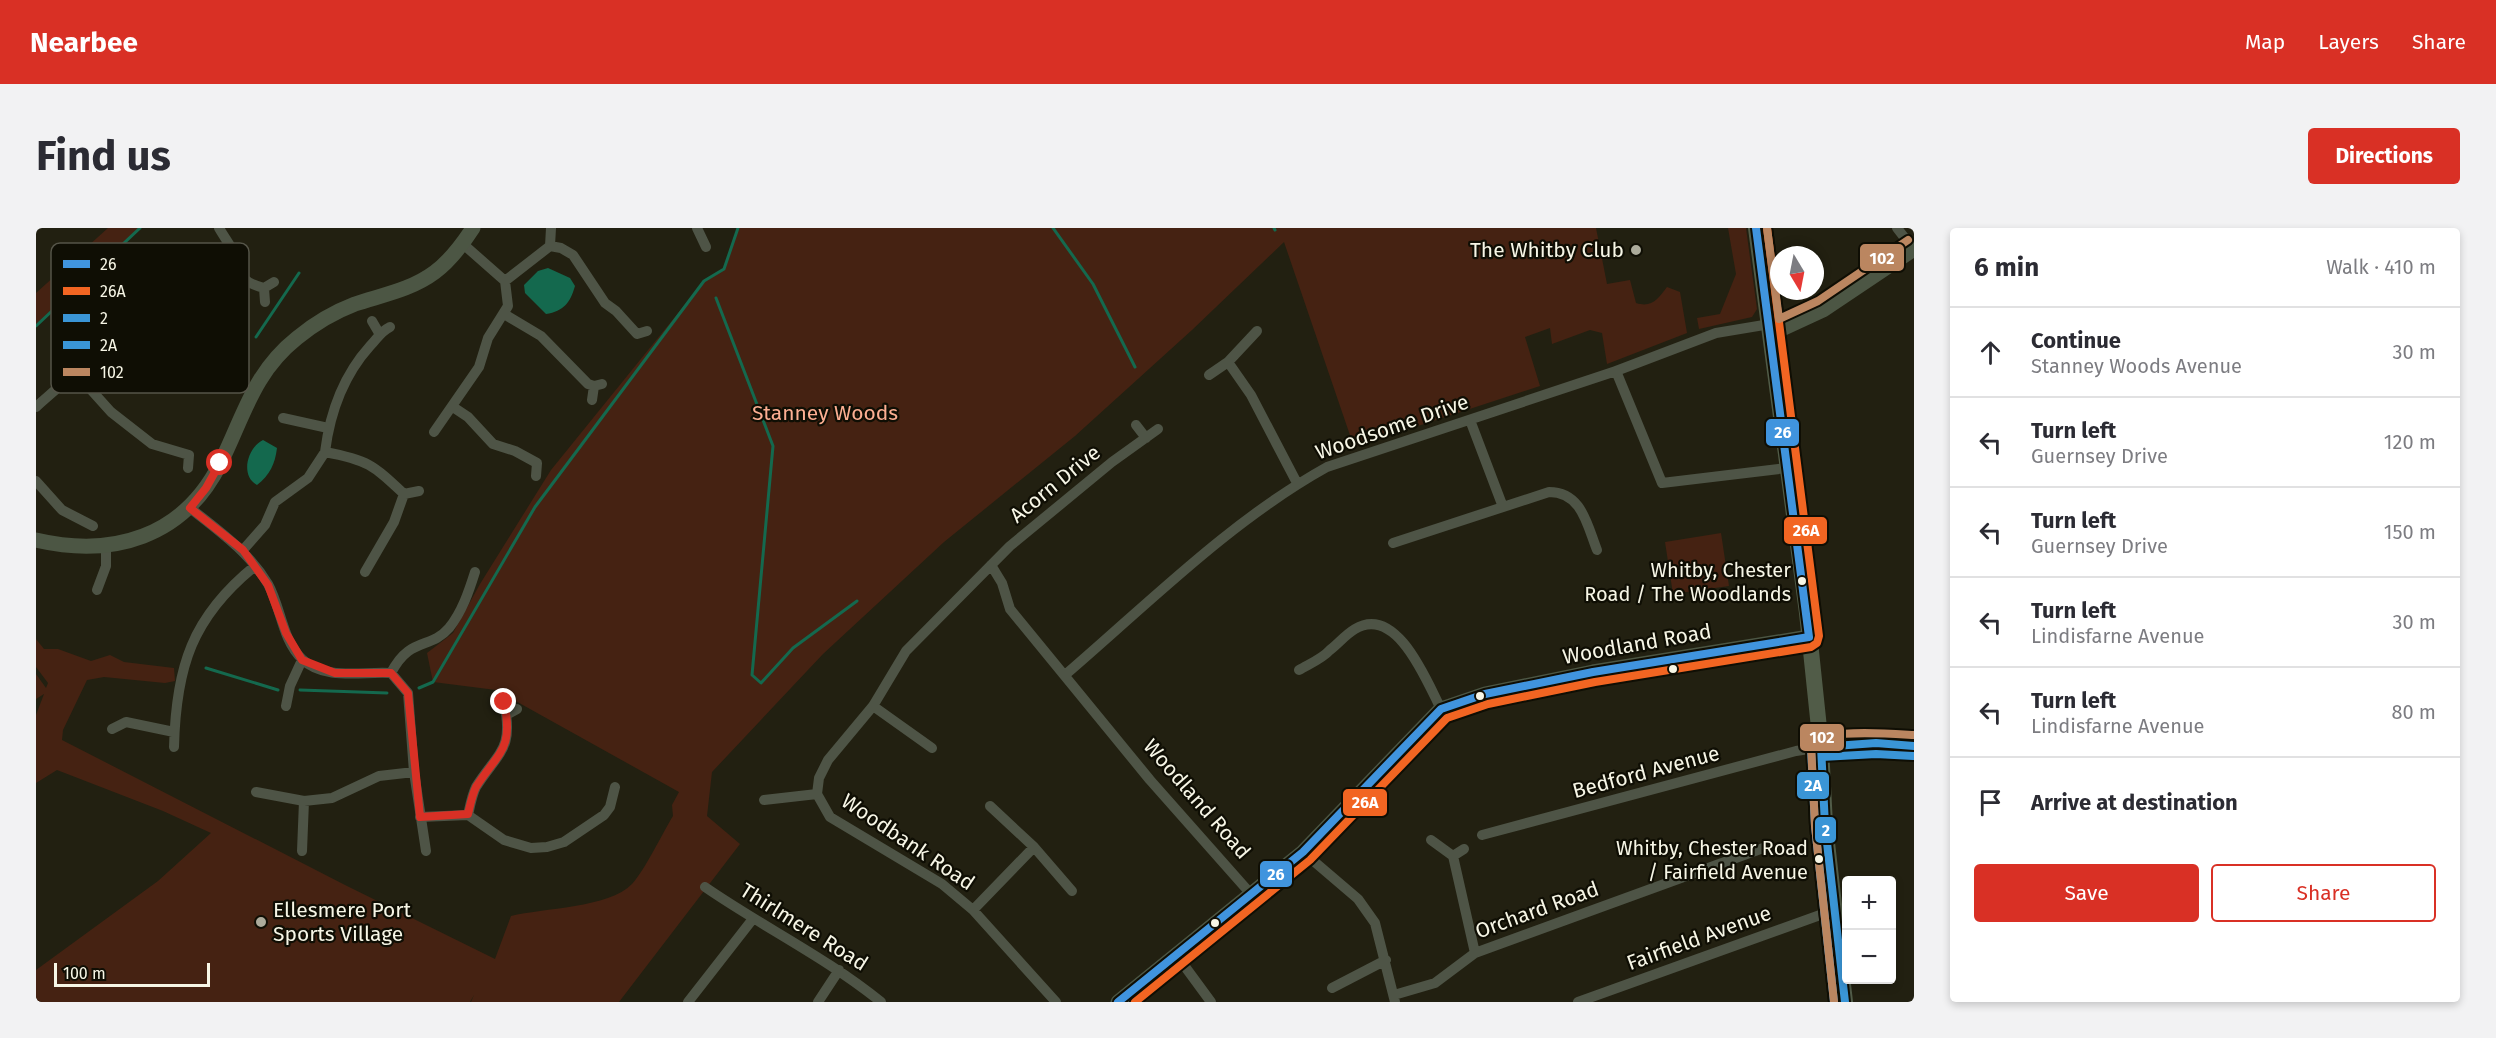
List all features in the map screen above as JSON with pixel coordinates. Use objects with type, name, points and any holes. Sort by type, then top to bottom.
[{"type":"main road","points":[[1756,228],[1809,637],[1821,747],[1825,825],[1845,1002]]},
{"type":"street","points":[[219,228],[228,243]]},
{"type":"street","points":[[36,540],[71,546],[106,546],[133,541],[155,532],[190,508],[206,488],[220,463],[261,374],[286,346],[330,315],[418,283],[441,267],[463,244],[473,228]]},
{"type":"street","points":[[550,246],[551,228]]},
{"type":"street","points":[[697,228],[706,247]]},
{"type":"street","points":[[1770,329],[1823,310],[1914,250],[1898,228]]},
{"type":"street","points":[[434,432],[479,367],[488,338],[504,314],[508,297],[505,281],[463,244]]},
{"type":"street","points":[[505,281],[550,246],[561,248],[573,255],[597,287],[601,299],[640,336]]},
{"type":"street","points":[[249,281],[252,284],[269,285],[265,302]]},
{"type":"street","points":[[504,314],[532,330],[578,376],[598,385],[592,400]]},
{"type":"street","points":[[372,321],[379,333]]},
{"type":"street","points":[[243,550],[265,525],[275,502],[308,478],[325,452],[328,428],[342,387],[360,357],[379,333],[390,327]]},
{"type":"street","name":"Woodsome Drive","points":[[1065,675],[1237,526],[1298,483],[1327,467],[1616,371],[1716,333],[1770,329]]},
{"type":"street","points":[[1209,375],[1228,362],[1257,331]]},
{"type":"street","points":[[1228,362],[1251,395],[1298,483]]},
{"type":"street","points":[[1616,371],[1662,483],[1787,468]]},
{"type":"street","points":[[36,407],[52,393]]},
{"type":"street","points":[[94,393],[111,412],[152,444],[193,452],[188,468]]},
{"type":"street","points":[[453,407],[468,417],[493,444],[541,461],[536,476]]},
{"type":"street","points":[[283,418],[328,428]]},
{"type":"street","points":[[1470,420],[1503,507]]},
{"type":"street","points":[[1136,425],[1146,438]]},
{"type":"street","name":"Acorn Drive","points":[[991,565],[1024,534],[1158,429]]},
{"type":"street","points":[[325,452],[352,457],[372,465],[404,494]]},
{"type":"street","points":[[36,481],[62,510],[93,526]]},
{"type":"street","points":[[404,494],[420,491]]},
{"type":"street","points":[[1393,543],[1550,492],[1569,496],[1577,502],[1597,550]]},
{"type":"street","points":[[365,572],[390,529],[404,494]]},
{"type":"street","points":[[190,508],[243,550],[255,566],[268,585],[286,633],[302,660],[335,673],[391,673],[408,693],[414,772],[426,851]]},
{"type":"street","points":[[97,590],[106,566],[106,546]]},
{"type":"street","name":"Woodland Road","points":[[991,565],[1002,583],[1010,609],[1150,780],[1250,892],[1303,852],[1441,709],[1485,693],[1582,674],[1809,637]]},
{"type":"street","name":"Woodbank Road","points":[[991,565],[906,651],[873,706],[822,769],[817,794],[830,817],[942,884],[974,910],[1056,1002]]},
{"type":"street","points":[[174,747],[183,668],[194,640],[218,599],[255,566]]},
{"type":"street","points":[[391,673],[405,652],[448,629],[464,601],[475,572]]},
{"type":"street","points":[[1299,670],[1329,652],[1358,627],[1376,625],[1391,631],[1407,645],[1441,709]]},
{"type":"street","points":[[286,706],[290,686],[302,660]]},
{"type":"street","points":[[468,814],[475,788],[496,762],[506,743],[508,726],[504,702]]},
{"type":"street","points":[[873,706],[933,747]]},
{"type":"street","points":[[506,715],[517,709]]},
{"type":"street","points":[[116,722],[136,723],[174,732]]},
{"type":"street","points":[[1821,747],[1876,743],[1914,746]]},
{"type":"street","name":"Bedford Avenue","points":[[1482,835],[1796,751],[1821,747]]},
{"type":"street","points":[[256,792],[304,801],[332,798],[379,777],[414,772]]},
{"type":"street","points":[[420,817],[468,814],[504,840],[531,848],[547,847],[564,842],[604,814],[610,807],[615,787]]},
{"type":"street","points":[[764,800],[817,794]]},
{"type":"street","points":[[302,851],[304,801]]},
{"type":"street","points":[[990,806],[1034,847],[1072,891]]},
{"type":"street","points":[[1431,840],[1453,856],[1475,953]]},
{"type":"street","points":[[974,910],[1034,847]]},
{"type":"street","name":"Orchard Road","points":[[1395,999],[1435,982],[1475,953],[1766,847]]},
{"type":"street","points":[[1453,856],[1464,849]]},
{"type":"street","points":[[1303,852],[1358,899],[1375,923],[1395,999]]},
{"type":"street","name":"Thirlmere Road","points":[[705,887],[752,920],[839,970],[881,1002]]},
{"type":"street","points":[[1118,1002],[1250,892]]},
{"type":"street","name":"Fairfield Avenue","points":[[1578,1002],[1834,910]]},
{"type":"street","points":[[688,1002],[752,920]]},
{"type":"street","points":[[1175,953],[1210,1002]]},
{"type":"street","points":[[1332,988],[1386,960]]},
{"type":"street","points":[[818,1002],[839,970]]},
{"type":"green space","points":[[108,228],[140,228],[124,243],[91,243]]},
{"type":"green space","name":"Stanney Woods","points":[[738,228],[1596,228],[1607,284],[1630,280],[1636,303],[1642,304],[1654,301],[1667,287],[1680,292],[1687,333],[1607,364],[1602,333],[1590,330],[1552,344],[1550,328],[1525,337],[1540,386],[1354,447],[1284,242],[1192,330],[1075,436],[944,542],[823,654],[712,772],[707,816],[740,844],[619,1002],[471,1002],[474,995],[470,1002],[36,1002],[36,970],[158,881],[211,833],[163,811],[57,770],[36,783],[36,715],[44,694],[36,699],[36,674],[46,688],[48,683],[36,667],[36,639],[44,649],[58,649],[91,661],[110,655],[124,662],[174,668],[175,681],[165,683],[104,677],[87,680],[63,730],[62,740],[495,959],[511,916],[592,903],[622,892],[632,884],[648,861],[673,816],[672,805],[679,792],[496,690],[433,682],[427,653],[453,633],[480,584],[551,470],[704,281],[724,269]]},
{"type":"green space","points":[[1728,228],[1746,228],[1757,309],[1752,317],[1699,329],[1697,318],[1720,314],[1736,274]]},
{"type":"green space","points":[[51,279],[51,312],[36,326],[36,293]]},
{"type":"green space","points":[[1721,533],[1729,586],[1673,594],[1665,542]]},
{"type":"shaded area","points":[[548,268],[570,278],[575,286],[571,297],[562,308],[546,314],[525,293],[524,285],[538,271]]},
{"type":"shaded area","points":[[263,440],[277,448],[271,469],[257,485],[252,481],[247,469],[253,449]]},
{"type":"waterway","points":[[124,243],[140,228]]},
{"type":"waterway","points":[[419,688],[433,682],[535,507],[704,281],[724,269],[738,228]]},
{"type":"waterway","points":[[1053,228],[1093,284],[1135,367]]},
{"type":"waterway","points":[[256,337],[299,273]]},
{"type":"waterway","points":[[716,298],[773,446],[752,675],[761,683],[793,648],[857,601]]},
{"type":"waterway","points":[[36,326],[51,312]]},
{"type":"waterway","points":[[206,668],[278,690]]},
{"type":"waterway","points":[[300,690],[387,693]]},
{"type":"transit line","name":"26","points":[[1756,228],[1809,637]]},
{"type":"transit line","name":"26A","points":[[1135,1002],[1310,860],[1447,718],[1488,704],[1595,682],[1811,647],[1817,643],[1819,636],[1767,228]]},
{"type":"transit line","name":"102","points":[[1767,228],[1779,319],[1818,301],[1908,240]]},
{"type":"transit line","name":"26","points":[[1118,1002],[1303,852],[1441,709],[1485,694],[1593,672],[1809,637]]},
{"type":"transit line","name":"102","points":[[1834,1002],[1815,826],[1811,744],[1818,739],[1843,734],[1914,735]]},
{"type":"transit line","name":"2","points":[[1821,747],[1876,743],[1914,746]]},
{"type":"transit line","name":"2","points":[[1821,747],[1825,825],[1845,1002]]},
{"type":"transit line","name":"2A","points":[[1811,748],[1815,826],[1834,1002]]},
{"type":"transit line","name":"2A","points":[[1822,757],[1876,754],[1913,756]]},
{"type":"place","name":"The Whitby Club","points":[[1636,250]]},
{"type":"place","name":"Whitby, Chester Road / The Woodlands","points":[[1802,581]]},
{"type":"place","name":"Whitby, Chester Road / Fairfield Avenue","points":[[1819,859]]},
{"type":"place","name":"Ellesmere Port Sports Village","points":[[261,922]]},
{"type":"route","points":[[220,463],[206,488],[190,508],[243,550],[268,585],[286,633],[302,660],[335,673],[391,673],[408,693],[420,817],[468,814],[475,788],[490,771],[506,743],[508,726],[504,702]]}]
